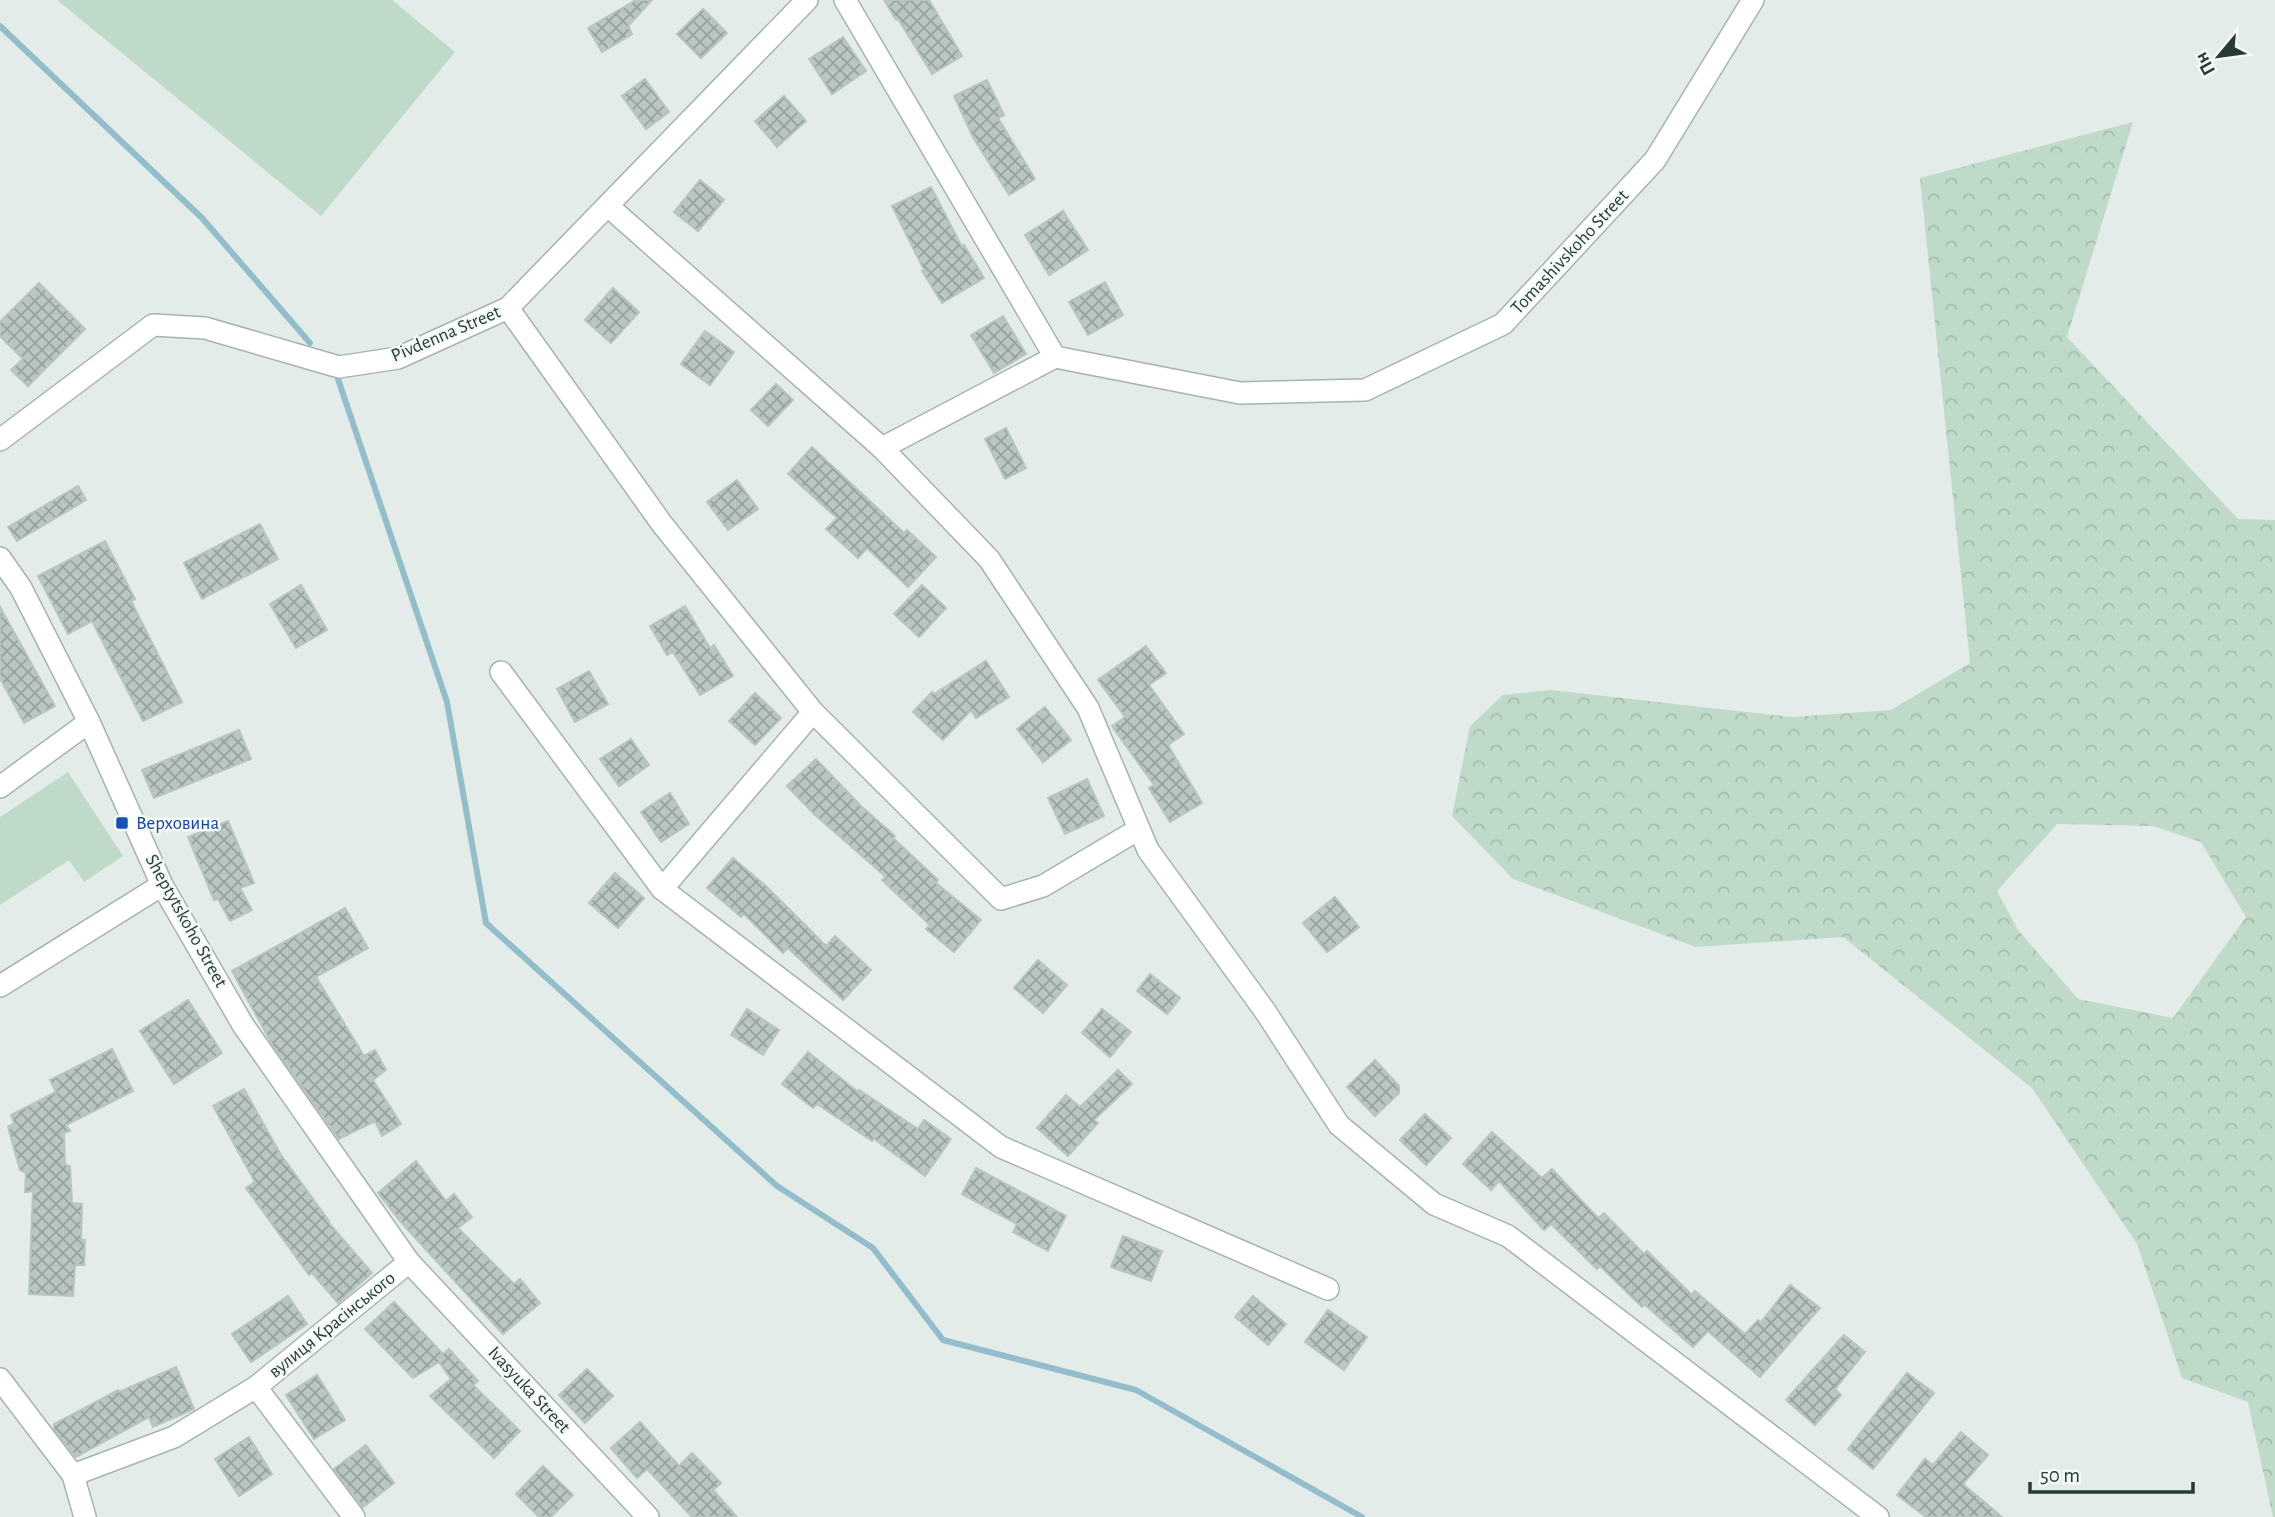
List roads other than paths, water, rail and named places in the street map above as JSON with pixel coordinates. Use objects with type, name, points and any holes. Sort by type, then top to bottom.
[{"type":"street","name":"Pivdenna Street","points":[[0,440],[153,325],[205,328],[339,367],[398,358],[508,308],[807,0]]},
{"type":"street","points":[[845,0],[1055,358],[882,448]]},
{"type":"street","name":"Tomashivskoho Street","points":[[1055,358],[1240,393],[1364,390],[1503,324],[1655,160],[1753,0]]},
{"type":"street","points":[[608,206],[882,448],[989,559],[1088,708],[1148,850],[1265,1011],[1339,1125],[1434,1204],[1508,1236],[1878,1517]]},
{"type":"street","points":[[508,308],[662,524],[813,712],[1001,899],[1043,886],[1139,829]]},
{"type":"street","name":"Sheptytskoho Street","points":[[0,558],[21,588],[89,722],[162,886],[243,1024],[409,1262]]},
{"type":"street","points":[[501,672],[662,888],[1001,1147],[1328,1289]]},
{"type":"street","points":[[662,888],[813,712]]},
{"type":"street","points":[[0,788],[89,722]]},
{"type":"street","points":[[0,986],[162,886]]},
{"type":"street","name":"вулиця Красінського","points":[[73,1475],[174,1437],[256,1387],[409,1262]]},
{"type":"street","name":"Ivasyuka Street","points":[[409,1262],[648,1517]]},
{"type":"street","points":[[0,1379],[73,1475],[85,1517]]},
{"type":"street","name":"вулиця Красінського","points":[[256,1387],[354,1517]]},
{"type":"waterway","points":[[0,26],[202,218],[310,343]]},
{"type":"waterway","points":[[336,373],[447,702],[486,923],[777,1186],[873,1248],[943,1340],[1136,1390],[1362,1517]]},
{"type":"place","name":"Верховина","points":[[122,823]]}]
